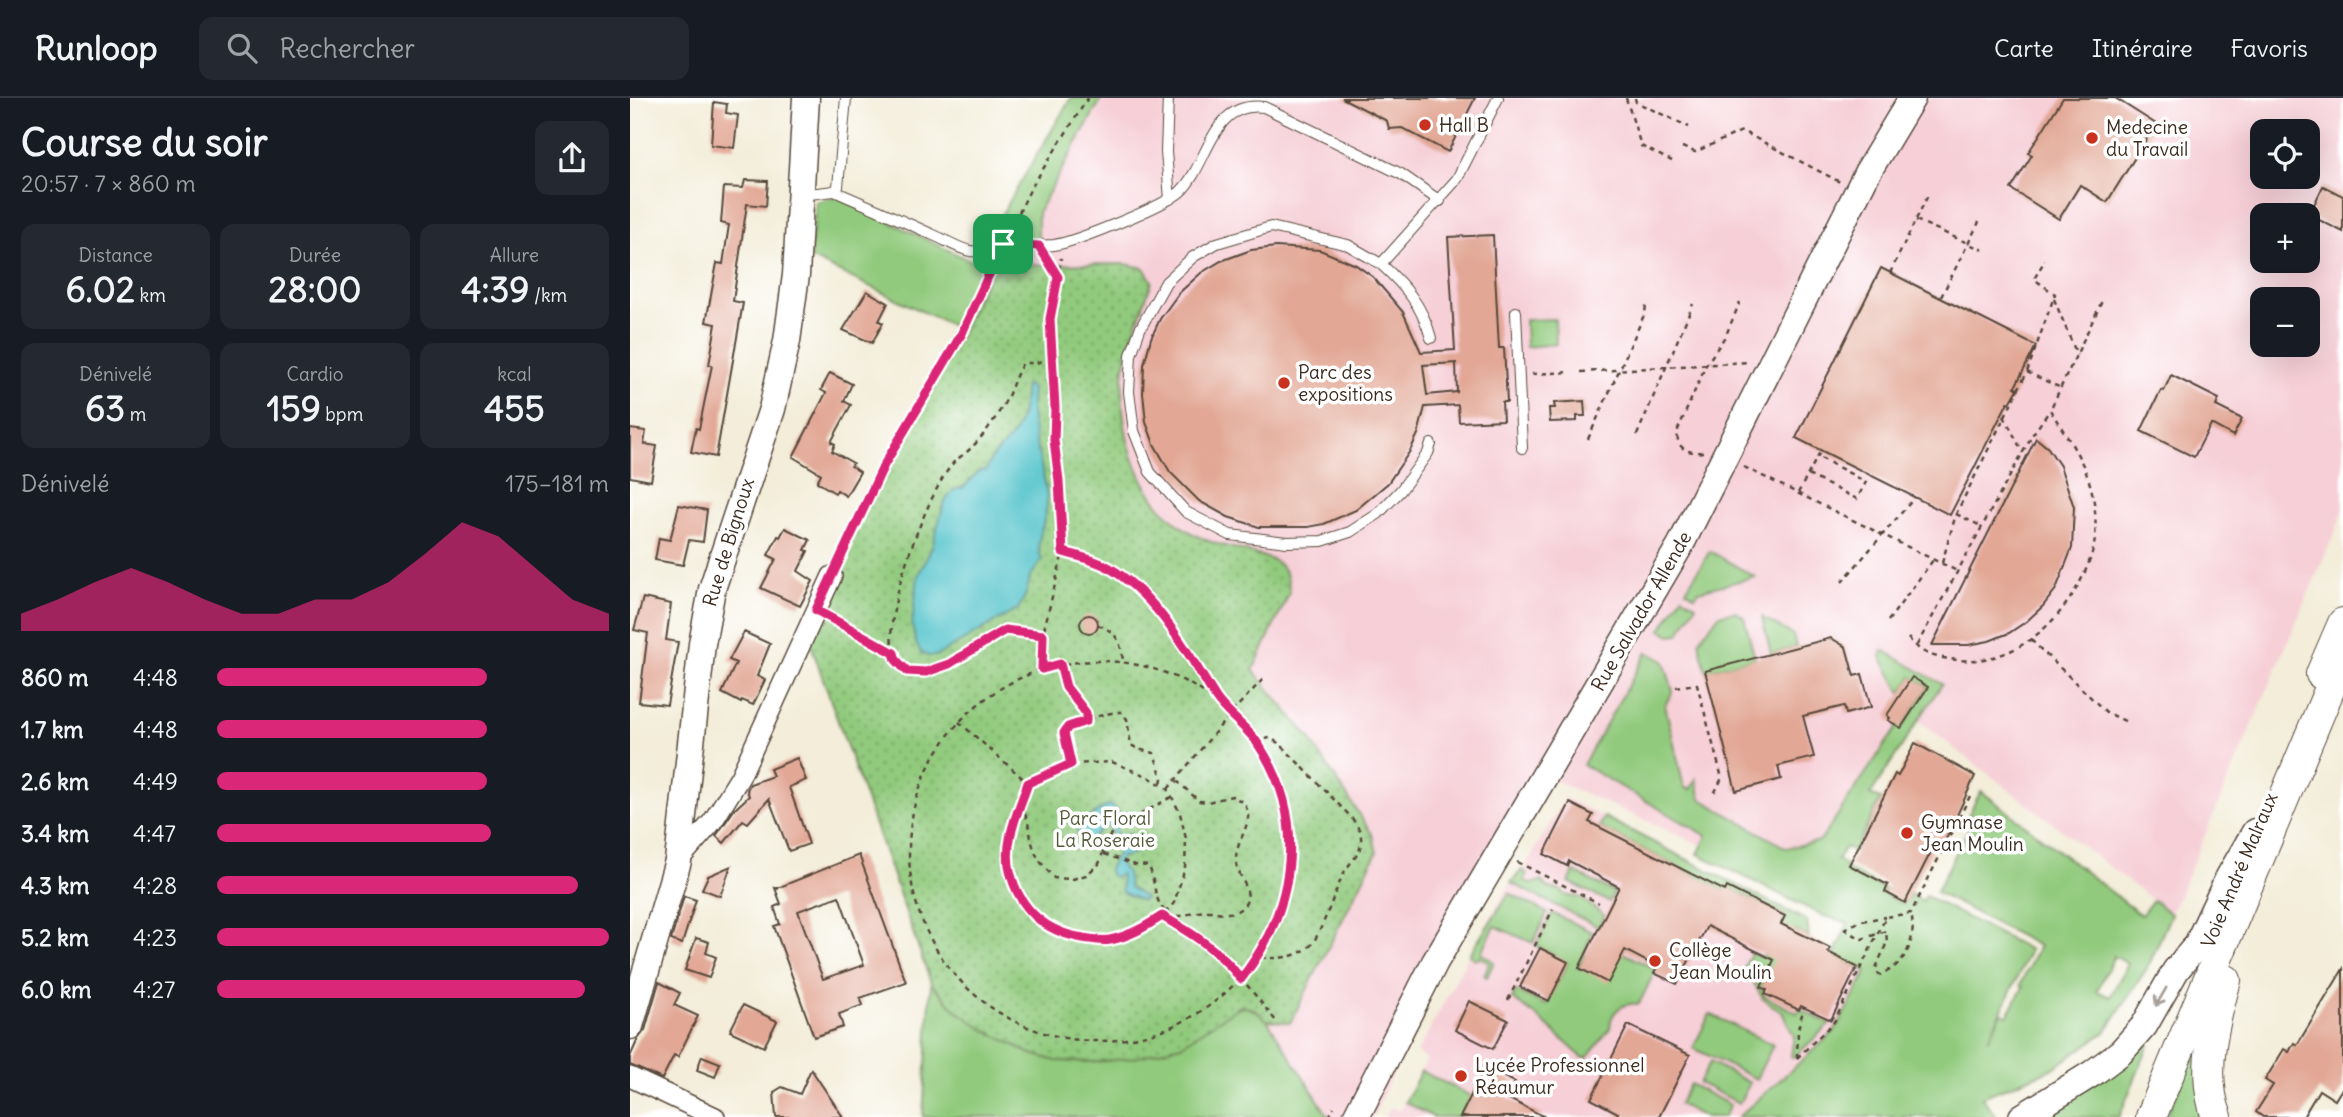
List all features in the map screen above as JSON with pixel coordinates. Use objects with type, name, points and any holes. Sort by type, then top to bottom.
[{"type":"main road","name":"Voie André Malraux","points":[[2151,1117],[2343,623]]},
{"type":"main road","name":"Voie André Malraux","points":[[2261,834],[2343,657]]},
{"type":"main road","points":[[2217,1117],[2209,1070],[2213,1026],[2261,834]]},
{"type":"street","name":"Rue de Bignoux","points":[[630,1026],[678,861],[706,616],[724,549],[772,410],[780,376],[796,275],[806,98]]},
{"type":"street","name":"Rue Salvador Allende","points":[[1345,1112],[1681,544],[1867,173],[1912,98]]},
{"type":"street","points":[[678,861],[713,821],[740,777],[832,576]]},
{"type":"street","points":[[2022,1117],[2093,1073],[2121,1052],[2144,1026],[2176,970],[2197,945],[2229,877],[2261,834]]},
{"type":"street","name":"Voie André Malraux","points":[[2136,1117],[2261,834]]},
{"type":"street","points":[[630,1077],[715,1117]]},
{"type":"lane","points":[[834,191],[838,187],[846,98]]},
{"type":"lane","points":[[1168,98],[1166,152],[1170,199]]},
{"type":"lane","points":[[1381,264],[1457,179],[1498,98]]},
{"type":"lane","points":[[801,195],[834,191],[972,251],[1003,244],[1057,245],[1170,199],[1182,190],[1223,120],[1234,110],[1254,105],[1264,107],[1401,174],[1440,201]]},
{"type":"lane","points":[[1430,444],[1428,453],[1401,490],[1378,514],[1350,532],[1322,541],[1287,542],[1230,535],[1186,512],[1150,472],[1134,431],[1129,392],[1131,355],[1140,329],[1166,282],[1192,257],[1217,243],[1271,227],[1349,245],[1381,264],[1408,290],[1427,321],[1432,338]]},
{"type":"lane","points":[[1516,312],[1522,448]]},
{"type":"path","points":[[832,576],[884,465],[961,335],[1031,188],[1088,98]]},
{"type":"path","points":[[1626,98],[1641,146],[1672,161]]},
{"type":"path","points":[[1634,98],[1636,102],[1689,127]]},
{"type":"path","points":[[1682,147],[1695,152],[1742,131],[1843,183]]},
{"type":"path","points":[[1890,273],[1928,195]]},
{"type":"path","points":[[1916,220],[1983,250]]},
{"type":"path","points":[[1941,297],[1979,222]]},
{"type":"path","points":[[1039,246],[1058,277]]},
{"type":"path","points":[[1042,669],[1043,635],[1063,552],[1054,440],[1050,319],[1060,258]]},
{"type":"path","points":[[1941,564],[1956,514],[2027,372],[2055,294],[2034,279],[2045,260]]},
{"type":"path","points":[[2053,298],[2077,355]]},
{"type":"path","points":[[1916,646],[2023,453],[2050,410],[2103,299]]},
{"type":"path","points":[[1740,302],[1726,335],[1706,365],[1677,432],[1677,440],[1688,453],[1714,452],[1959,572]]},
{"type":"path","points":[[1637,435],[1693,303]]},
{"type":"path","points":[[1588,439],[1646,306]]},
{"type":"path","points":[[1043,635],[1005,630],[949,664],[926,672],[907,671],[896,660],[891,642],[892,618],[905,570],[937,488],[955,461],[970,449],[991,423],[1006,400],[1012,380],[1023,363],[1036,363],[1052,358]]},
{"type":"path","points":[[1581,372],[1773,360]]},
{"type":"path","points":[[1520,375],[1571,372]]},
{"type":"path","points":[[2027,372],[2061,388]]},
{"type":"path","points":[[1908,638],[1924,652],[1942,658],[1970,661],[1996,656],[2031,640],[2057,617],[2076,591],[2090,562],[2095,541],[2095,504],[2081,459],[2050,410]]},
{"type":"path","points":[[2004,416],[2023,453]]},
{"type":"path","points":[[1798,493],[1821,450]]},
{"type":"path","points":[[1808,475],[1857,499],[1866,482],[1817,457]]},
{"type":"path","points":[[1842,582],[1915,497]]},
{"type":"path","points":[[1956,514],[1983,527]]},
{"type":"path","points":[[1063,552],[1108,567],[1136,588],[1185,648],[1219,702]]},
{"type":"path","points":[[1888,621],[1933,560]]},
{"type":"path","points":[[816,610],[894,653]]},
{"type":"path","points":[[1098,625],[1108,629],[1121,640],[1123,661]]},
{"type":"path","points":[[2031,640],[2106,712],[2129,723]]},
{"type":"path","points":[[1091,660],[1123,661],[1157,669],[1179,678],[1219,702],[1255,741],[1272,769],[1289,832],[1289,865],[1284,897],[1273,928],[1258,957],[1241,979],[1213,1004],[1181,1023],[1146,1036],[1109,1042],[1071,1040],[1035,1031],[1001,1015],[971,993],[946,965],[927,933],[914,897],[909,860],[911,822],[920,786],[936,752],[959,722],[983,700],[1011,682],[1060,664],[1091,660]]},
{"type":"path","points":[[1060,664],[1066,687],[1086,713],[1086,721]]},
{"type":"path","points":[[1168,789],[1231,713],[1266,676]]},
{"type":"path","points":[[1676,687],[1697,684],[1722,778],[1713,796]]},
{"type":"path","points":[[1071,764],[1064,733],[1068,727],[1112,711],[1121,712],[1127,719],[1131,745],[1154,753],[1162,778],[1161,784]]},
{"type":"path","points":[[959,722],[1028,783]]},
{"type":"path","points":[[1255,741],[1270,738],[1280,744],[1352,818],[1361,832],[1357,857],[1346,870],[1312,944],[1298,954],[1278,959],[1258,957]]},
{"type":"path","points":[[1112,762],[1147,776],[1168,789],[1180,813],[1186,839],[1185,868],[1174,903],[1139,932],[1107,941],[1063,934],[1038,919],[1021,901],[1009,869],[1010,831],[1028,783],[1071,764],[1112,762]]},
{"type":"path","points":[[1164,914],[1172,917],[1199,912],[1236,911],[1248,894],[1236,862],[1248,818],[1247,807],[1232,796],[1208,802],[1199,801],[1176,780]]},
{"type":"path","points":[[1911,913],[1861,922],[1844,929],[1858,938],[1870,938],[1886,931],[1888,934],[1876,968],[1879,975],[1898,963],[1909,950],[1914,931],[1911,913],[1972,792]]},
{"type":"path","points":[[1020,805],[1029,818],[1034,850],[1054,878],[1073,879],[1086,875],[1099,864],[1113,830],[1173,796]]},
{"type":"path","points":[[1104,853],[1135,865],[1149,866],[1157,904],[1164,914],[1226,959],[1276,1021]]},
{"type":"path","points":[[1525,867],[1599,903]]},
{"type":"path","points":[[1508,1000],[1552,909]]},
{"type":"path","points":[[1804,1007],[1798,1029],[1797,1058],[1834,1023],[1886,917]]},
{"type":"path","points":[[1328,1117],[1345,1112]]},
{"type":"shaded area","points":[[1102,98],[2343,98],[2343,513],[2171,914],[1918,720],[1808,892],[1533,771],[1373,1117],[929,1117],[989,285]]},
{"type":"shaded area","name":"Collège Jean Moulin","points":[[1565,798],[1604,817],[1599,828],[1725,891],[1727,887],[1785,916],[1796,932],[1830,948],[1828,952],[1867,971],[1921,1117],[1385,1117],[1391,1107],[1400,1111],[1427,1059],[1417,1053],[1509,886],[1525,867]]},
{"type":"green space","points":[[1071,98],[1102,98],[1038,212],[1040,241],[1002,240],[963,331],[810,258],[816,202],[836,196],[973,262]]},
{"type":"green space","name":"Parc Floral La Roseraie","points":[[1125,264],[1144,268],[1152,281],[1131,340],[1123,378],[1125,427],[1140,474],[1167,514],[1186,530],[1209,541],[1274,561],[1284,571],[1289,594],[1253,670],[1308,736],[1372,834],[1377,852],[1290,1023],[1267,1020],[1254,1009],[1240,1006],[1181,1045],[1139,1057],[1098,1062],[1056,1061],[1029,1053],[983,1029],[957,1011],[931,983],[806,631],[884,465],[961,335],[993,265]]},
{"type":"green space","points":[[1555,319],[1556,344],[1526,347],[1525,320]]},
{"type":"green space","points":[[1710,551],[1755,577],[1699,591],[1695,596],[1686,590]]},
{"type":"green space","points":[[1682,596],[1696,605],[1679,634],[1671,635],[1661,630]]},
{"type":"green space","points":[[1735,611],[1744,617],[1755,658],[1706,671],[1699,641],[1719,615]]},
{"type":"green space","points":[[1762,617],[1793,635],[1796,647],[1771,654]]},
{"type":"green space","points":[[1883,650],[1942,684],[1870,795],[1881,799],[1854,851],[1845,847],[1837,860],[1846,865],[1845,868],[1885,889],[1883,894],[1904,904],[1911,894],[1923,901],[1926,896],[2030,950],[1988,1040],[2002,1013],[2008,1015],[2023,987],[2020,985],[2039,946],[1936,892],[1970,826],[1964,823],[1981,791],[2141,915],[2153,900],[2171,914],[2149,965],[2105,1032],[2052,1069],[1982,1097],[1996,1117],[1738,1117],[1834,1032],[1867,972],[1834,955],[1848,923],[1824,916],[1698,854],[1707,836],[1583,765],[1647,652],[1664,661],[1673,691],[1665,705],[1684,787],[1690,790],[1696,779],[1701,799],[1786,848],[1820,841],[1899,724],[1903,726],[1928,687],[1912,677],[1901,693],[1881,657]],"holes":[[[2114,956],[2128,964],[2110,997],[2097,991]]]},
{"type":"green space","points":[[1604,817],[1807,921],[1809,937],[1795,931],[1773,974],[1767,972],[1760,988],[1764,991],[1764,996],[1797,1013],[1800,1009],[1830,1024],[1793,1058],[1794,1036],[1782,1012],[1763,999],[1748,973],[1743,970],[1751,953],[1763,958],[1784,915],[1728,887],[1725,891],[1599,827]]},
{"type":"green space","points":[[1522,870],[1527,874],[1524,880],[1532,884],[1541,881],[1548,888],[1560,890],[1568,896],[1579,897],[1604,915],[1598,927],[1511,883]]},
{"type":"green space","points":[[1574,872],[1614,892],[1609,902],[1569,882]]},
{"type":"green space","points":[[1509,893],[1547,913],[1533,943],[1495,926],[1481,953],[1494,962],[1487,977],[1484,975],[1489,963],[1469,955]]},
{"type":"green space","points":[[1552,913],[1592,932],[1579,968],[1623,953],[1656,969],[1639,1004],[1623,1006],[1615,1012],[1610,1028],[1587,1058],[1582,1057],[1534,1014],[1512,999],[1516,991],[1546,1005],[1568,963],[1536,946]]},
{"type":"green space","points":[[931,983],[957,1011],[1029,1053],[1056,1061],[1098,1062],[1237,1009],[1251,1008],[1267,1020],[1329,1117],[923,1117]]},
{"type":"green space","points":[[1710,1014],[1773,1045],[1756,1079],[1693,1048]]},
{"type":"green space","points":[[2142,1042],[2149,1045],[2119,1117],[2037,1117]]},
{"type":"green space","points":[[2195,1049],[2203,1052],[2209,1117],[2166,1117]]},
{"type":"green space","points":[[1710,1062],[1750,1083],[1739,1103],[1699,1083]]},
{"type":"green space","points":[[1421,1071],[1471,1096],[1460,1117],[1433,1117],[1405,1102]]},
{"type":"green space","points":[[1690,1084],[1730,1105],[1724,1117],[1704,1117],[1679,1104]]},
{"type":"water","points":[[1028,385],[1032,390],[1033,430],[1047,497],[1039,545],[1042,560],[1030,577],[1026,594],[1018,609],[936,656],[928,656],[921,652],[916,643],[912,624],[918,576],[932,547],[944,503],[953,490],[964,487],[980,470],[986,471],[991,460],[1012,436],[1020,420],[1025,386]]},
{"type":"water","points":[[1111,805],[1121,814],[1116,825],[1117,836],[1130,834],[1136,841],[1133,854],[1121,856],[1120,863],[1127,873],[1129,887],[1145,898],[1142,901],[1122,892],[1121,874],[1115,877],[1110,875],[1109,869],[1117,854],[1110,827],[1104,826],[1089,841],[1082,839],[1077,831],[1088,819]]},
{"type":"building","name":"Hall B","points":[[1342,98],[1475,98],[1448,152],[1402,128],[1389,129],[1387,121]]},
{"type":"building","name":"Medecine du Travail","points":[[2063,98],[2115,98],[2156,124],[2107,202],[2080,185],[2059,219],[2011,189],[2032,155],[2028,153]]},
{"type":"building","points":[[714,102],[727,104],[726,113],[738,115],[734,148],[711,145]]},
{"type":"building","points":[[745,180],[768,181],[766,206],[747,204],[733,301],[743,303],[716,457],[691,452],[696,428],[699,429],[712,365],[709,365],[716,324],[706,322],[717,263],[723,264],[729,225],[721,223],[724,187],[743,188]]},
{"type":"building","points":[[2323,186],[2343,196],[2343,232],[2320,220],[2320,203],[2315,203]]},
{"type":"building","name":"Parc des expositions","points":[[1493,235],[1499,348],[1504,348],[1507,402],[1502,402],[1503,420],[1459,422],[1458,405],[1425,407],[1410,451],[1388,483],[1356,510],[1324,524],[1308,527],[1259,527],[1228,517],[1199,501],[1170,472],[1154,444],[1146,422],[1144,365],[1151,338],[1160,319],[1179,293],[1201,273],[1221,261],[1251,250],[1276,247],[1320,250],[1356,265],[1373,277],[1403,312],[1421,352],[1455,350],[1448,237]],"holes":[[[1456,363],[1457,392],[1427,395],[1423,365]]]},
{"type":"building","points":[[1881,268],[2036,346],[2015,387],[2018,389],[2010,403],[2008,402],[1950,515],[1796,438]]},
{"type":"building","points":[[867,291],[888,303],[879,321],[883,323],[872,343],[843,330]]},
{"type":"building","points":[[830,373],[852,384],[844,401],[851,405],[831,442],[835,444],[832,451],[853,463],[851,466],[860,472],[846,496],[817,482],[821,474],[793,457],[826,393],[821,390]]},
{"type":"building","points":[[2171,375],[2219,399],[2216,406],[2242,419],[2233,436],[2211,424],[2194,457],[2141,431]]},
{"type":"building","points":[[1584,401],[1585,416],[1577,416],[1577,421],[1550,422],[1549,408],[1555,408],[1554,403]]},
{"type":"building","points":[[630,429],[646,431],[644,444],[657,446],[651,481],[630,477]]},
{"type":"building","points":[[2036,438],[2048,448],[2060,466],[2074,507],[2072,548],[2056,589],[2027,621],[2009,633],[1968,645],[1932,645]]},
{"type":"building","points":[[679,505],[707,510],[703,542],[689,540],[683,565],[655,560],[659,538],[670,540]]},
{"type":"building","points":[[785,528],[810,540],[805,550],[808,551],[798,571],[813,581],[800,606],[761,588],[776,559],[768,555]]},
{"type":"building","points":[[643,598],[671,604],[666,640],[678,642],[667,705],[639,702],[648,633],[634,630]]},
{"type":"building","points":[[1089,615],[1097,620],[1098,624],[1093,632],[1089,633],[1081,628],[1080,624],[1085,616]]},
{"type":"building","points":[[744,632],[770,644],[757,676],[765,680],[753,705],[742,700],[741,703],[722,693],[736,663],[729,660]]},
{"type":"building","points":[[1831,638],[1846,647],[1854,676],[1862,674],[1871,707],[1846,714],[1844,706],[1803,716],[1814,757],[1778,766],[1781,779],[1736,791],[1705,671]]},
{"type":"building","points":[[1912,677],[1928,687],[1901,728],[1888,720],[1890,718],[1887,715]]},
{"type":"building","name":"Gymnase Jean Moulin","points":[[1915,743],[1975,776],[1941,850],[1934,846],[1905,903],[1885,892],[1888,885],[1849,865],[1895,774],[1898,776]]},
{"type":"building","points":[[797,758],[806,780],[789,787],[809,844],[789,851],[769,799],[748,823],[743,820],[724,843],[716,836],[734,810],[749,796],[747,790],[750,784],[773,776],[770,769]]},
{"type":"building","points":[[1570,803],[1593,815],[1589,822],[1725,891],[1727,887],[1785,916],[1781,924],[1830,948],[1828,952],[1857,967],[1831,1020],[1801,1006],[1799,1010],[1765,994],[1767,990],[1761,987],[1774,960],[1707,926],[1677,984],[1654,973],[1657,967],[1625,950],[1608,983],[1579,968],[1619,887],[1569,861],[1567,866],[1544,854]]},
{"type":"building","points":[[859,855],[906,982],[860,998],[863,1005],[839,1014],[843,1027],[814,1037],[774,926],[780,924],[774,907],[781,904],[777,888]],"holes":[[[839,896],[864,965],[823,979],[798,911]]]},
{"type":"building","points":[[731,866],[720,896],[702,889],[708,876]]},
{"type":"building","points":[[684,896],[696,900],[682,944],[671,940]]},
{"type":"building","points":[[696,938],[709,942],[706,953],[716,957],[709,978],[685,970]]},
{"type":"building","points":[[1540,948],[1568,962],[1549,1001],[1520,987]]},
{"type":"building","points":[[2343,969],[2343,1087],[2335,1100],[2319,1090],[2303,1117],[2263,1117],[2256,1112],[2273,1085],[2265,1080],[2284,1049],[2289,1052],[2294,1043],[2297,1045]]},
{"type":"building","points":[[659,982],[680,993],[674,1005],[698,1016],[678,1057],[674,1055],[662,1079],[630,1065],[630,1057],[645,1030]]},
{"type":"building","points":[[1469,1001],[1508,1020],[1493,1049],[1455,1030]]},
{"type":"building","points":[[743,1005],[777,1021],[764,1047],[730,1031]]},
{"type":"building","name":"Lycée Professionnel Réaumur","points":[[1628,1025],[1690,1055],[1659,1117],[1616,1117],[1618,1113],[1591,1099]]},
{"type":"building","points":[[702,1056],[720,1063],[715,1077],[697,1070]]},
{"type":"building","points":[[1485,1068],[1515,1082],[1507,1098],[1545,1117],[1460,1117]]},
{"type":"building","points":[[811,1069],[843,1117],[776,1117],[774,1092],[782,1087],[800,1094]]},
{"type":"place","name":"Hall B","points":[[1425,125]]},
{"type":"place","name":"Medecine du Travail","points":[[2092,138]]},
{"type":"place","name":"Parc des expositions","points":[[1284,383]]},
{"type":"place","name":"Gymnase Jean Moulin","points":[[1907,833]]},
{"type":"place","name":"Collège Jean Moulin","points":[[1655,961]]},
{"type":"place","name":"Lycée Professionnel Réaumur","points":[[1461,1076]]},
{"type":"route","points":[[1003,244],[1039,246],[1058,277],[1050,319],[1054,373],[1054,440],[1063,552],[1108,567],[1136,588],[1157,611],[1193,658],[1219,702],[1255,741],[1272,769],[1283,800],[1289,832],[1289,865],[1284,897],[1273,928],[1258,957],[1241,979],[1226,959],[1200,938],[1162,916],[1139,932],[1107,941],[1063,934],[1038,919],[1021,901],[1009,869],[1010,831],[1028,783],[1071,764],[1064,733],[1068,727],[1086,721],[1086,713],[1066,687],[1060,664],[1042,669],[1043,635],[1005,630],[973,652],[949,664],[926,672],[907,671],[896,660],[894,653],[816,610],[884,465],[961,335],[1003,244]]}]
